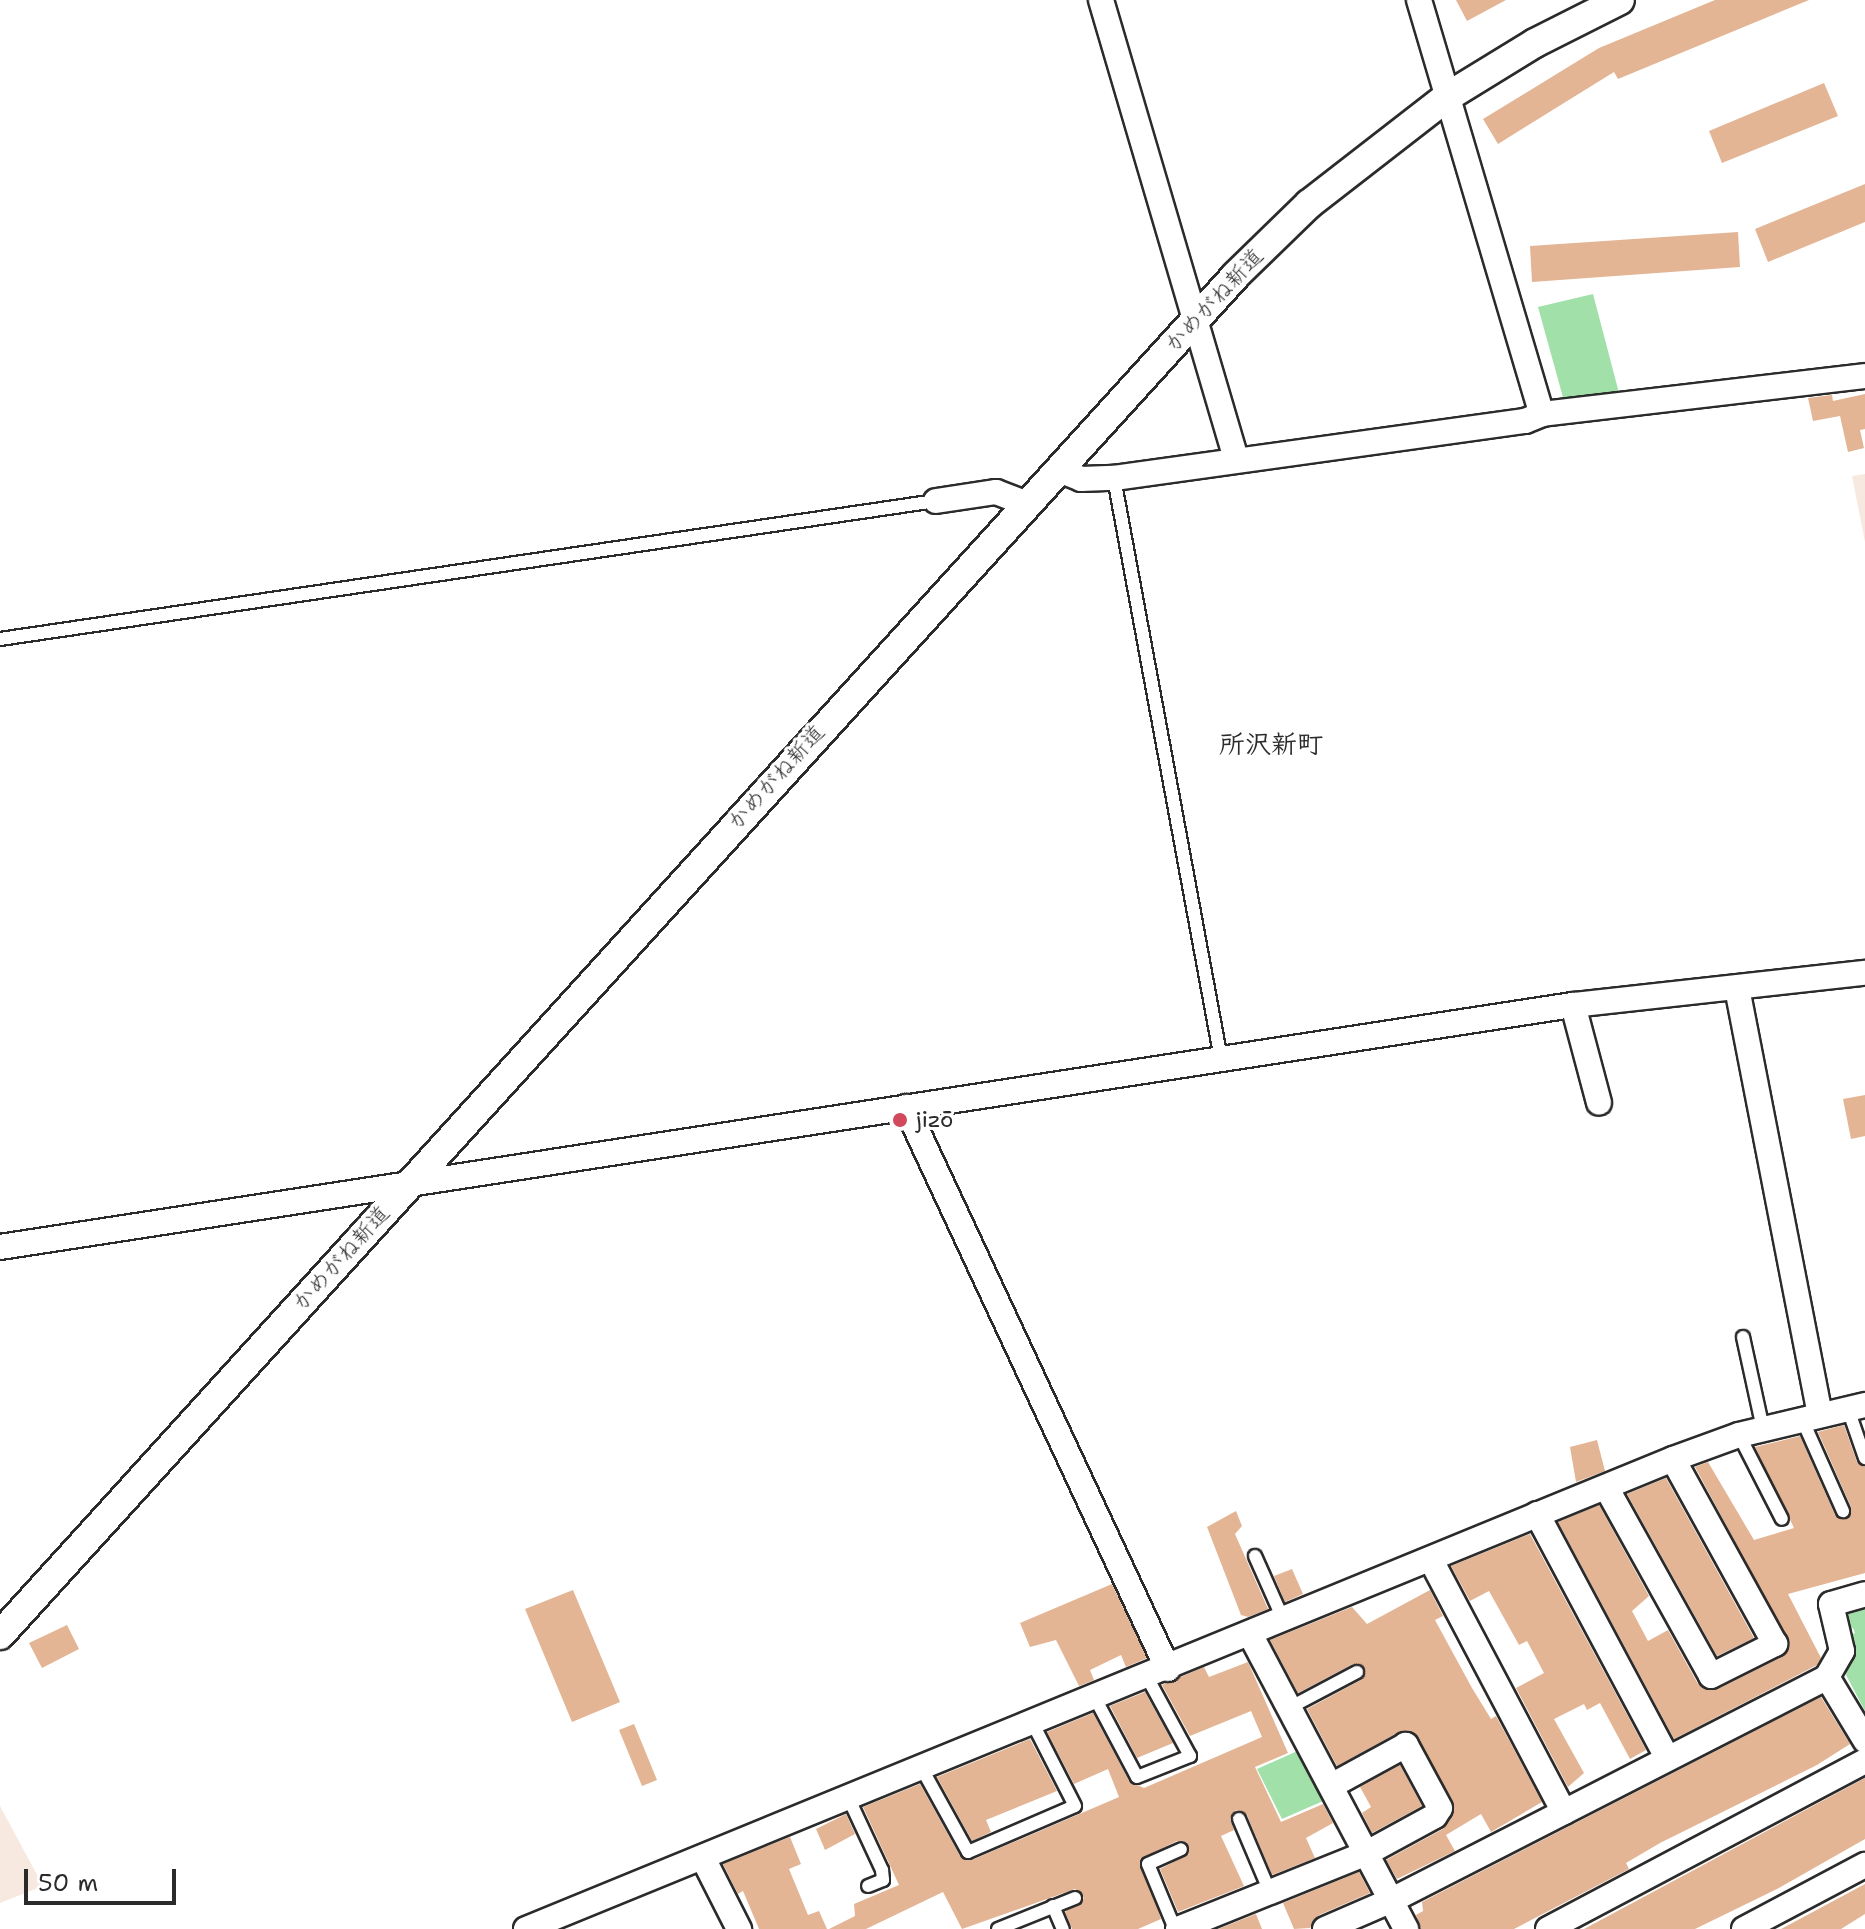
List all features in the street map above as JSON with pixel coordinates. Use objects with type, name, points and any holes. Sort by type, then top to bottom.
[{"type":"street","points":[[1101,0],[1236,459]]},
{"type":"street","points":[[1419,0],[1542,414]]},
{"type":"street","name":"かめがね新道","points":[[0,1635],[1196,317],[1309,204],[1447,97],[1535,43],[1620,0]]},
{"type":"street","points":[[1059,470],[1081,479],[1114,478],[1525,421],[1542,414],[1865,376]]},
{"type":"street","points":[[936,501],[996,492],[1027,504]]},
{"type":"street","points":[[0,1247],[411,1181],[1573,1005],[1865,973]]},
{"type":"street","points":[[1737,988],[1811,1417]]},
{"type":"street","points":[[1573,1005],[1599,1103]]},
{"type":"street","points":[[906,1107],[1158,1673]]},
{"type":"street","points":[[526,1929],[1158,1673],[1673,1459],[1751,1432],[1856,1407]]},
{"type":"street","points":[[1606,1487],[1711,1676],[1775,1644],[1673,1459]]},
{"type":"street","points":[[1537,1514],[1667,1757]]},
{"type":"street","points":[[1431,1560],[1564,1812]]},
{"type":"street","points":[[1325,1929],[1392,1900],[1827,1677],[1842,1651],[1831,1604],[1865,1594]]},
{"type":"street","points":[[1250,1634],[1406,1929]]},
{"type":"street","points":[[1827,1677],[1865,1740]]},
{"type":"street","points":[[1188,1927],[1367,1853],[1435,1816],[1440,1808],[1406,1745],[1331,1786]]},
{"type":"street","points":[[1548,1929],[1865,1761]]},
{"type":"street","points":[[703,1858],[739,1929]]},
{"type":"street","points":[[1744,1929],[1865,1865]]},
{"type":"lane","points":[[1114,478],[1221,1059]]},
{"type":"lane","points":[[0,639],[936,501]]},
{"type":"lane","points":[[1743,1337],[1751,1432],[1782,1519]]},
{"type":"lane","points":[[1856,1407],[1865,1458]]},
{"type":"lane","points":[[1811,1417],[1843,1511]]},
{"type":"lane","points":[[1255,1556],[1283,1619]]},
{"type":"lane","points":[[1289,1708],[1357,1672]]},
{"type":"lane","points":[[1095,1698],[1137,1777],[1190,1756],[1158,1673]]},
{"type":"lane","points":[[921,1767],[968,1852],[1075,1806],[1033,1724]]},
{"type":"lane","points":[[848,1797],[882,1870],[883,1880],[868,1886]]},
{"type":"lane","points":[[1239,1819],[1270,1892]]},
{"type":"lane","points":[[1181,1849],[1148,1864],[1188,1927]]},
{"type":"lane","points":[[998,1929],[1075,1898]]},
{"type":"lane","points":[[1053,1906],[1063,1929]]},
{"type":"shaded area","points":[[1865,474],[1865,542],[1852,476]]},
{"type":"shaded area","points":[[0,1806],[43,1886],[0,1903]]},
{"type":"green space","points":[[1593,294],[1619,393],[1564,401],[1538,307]]},
{"type":"green space","points":[[1865,1603],[1865,1711],[1846,1675],[1852,1648],[1849,1636],[1855,1633],[1853,1628],[1847,1630],[1844,1619],[1852,1606]]},
{"type":"green space","points":[[1304,1748],[1330,1798],[1282,1819],[1257,1769]]},
{"type":"building","points":[[1456,0],[1506,0],[1467,21]]},
{"type":"building","points":[[1715,0],[1809,0],[1618,79],[1614,72],[1498,144],[1483,119],[1599,48]]},
{"type":"building","points":[[1824,83],[1838,116],[1722,163],[1709,131]]},
{"type":"building","points":[[1865,184],[1865,222],[1768,262],[1755,229]]},
{"type":"building","points":[[1738,232],[1740,267],[1532,282],[1530,246]]},
{"type":"building","points":[[1865,394],[1865,429],[1860,430],[1864,448],[1848,452],[1840,416],[1813,421],[1808,398],[1832,395],[1833,401]]},
{"type":"building","points":[[1865,1095],[1865,1136],[1851,1139],[1843,1099]]},
{"type":"building","points":[[1844,1425],[1857,1462],[1865,1467],[1865,1573],[1788,1594],[1821,1658],[1817,1665],[1674,1739],[1558,1522],[1599,1505],[1649,1596],[1632,1611],[1648,1641],[1668,1630],[1698,1684],[1718,1689],[1782,1657],[1790,1644],[1695,1467],[1708,1462],[1754,1540],[1794,1528],[1755,1447],[1800,1436],[1835,1515],[1846,1519],[1851,1507],[1818,1432]]},
{"type":"building","points":[[1597,1440],[1605,1471],[1576,1482],[1570,1447]]},
{"type":"building","points":[[1666,1478],[1754,1638],[1717,1656],[1627,1494]]},
{"type":"building","points":[[1236,1511],[1242,1526],[1235,1534],[1268,1609],[1248,1617],[1241,1615],[1207,1527]]},
{"type":"building","points":[[1530,1534],[1646,1750],[1630,1759],[1600,1703],[1587,1710],[1584,1704],[1554,1719],[1584,1773],[1568,1787],[1516,1688],[1544,1673],[1527,1641],[1519,1645],[1489,1591],[1470,1601],[1451,1566]]},
{"type":"building","points":[[1292,1569],[1303,1594],[1285,1602],[1274,1576]]},
{"type":"building","points":[[1112,1584],[1147,1658],[1126,1667],[1121,1655],[1090,1670],[1094,1680],[1079,1686],[1056,1640],[1030,1647],[1020,1623]]},
{"type":"building","points":[[573,1590],[620,1702],[572,1722],[525,1609]]},
{"type":"building","points":[[1430,1590],[1443,1616],[1435,1620],[1491,1719],[1496,1716],[1542,1802],[1491,1832],[1481,1814],[1446,1835],[1455,1851],[1397,1879],[1386,1860],[1443,1829],[1453,1815],[1453,1801],[1413,1732],[1399,1732],[1337,1766],[1307,1709],[1361,1680],[1365,1669],[1353,1664],[1298,1693],[1270,1640],[1352,1607],[1367,1624]]},
{"type":"building","points":[[67,1625],[79,1649],[42,1668],[29,1643]]},
{"type":"building","points":[[1248,1662],[1288,1753],[1255,1767],[1281,1822],[1323,1804],[1333,1823],[1306,1838],[1315,1858],[1272,1875],[1247,1815],[1236,1810],[1230,1819],[1234,1830],[1221,1836],[1244,1886],[1178,1912],[1160,1869],[1189,1854],[1187,1842],[1177,1841],[1140,1859],[1161,1919],[1138,1929],[1072,1929],[1065,1912],[1084,1898],[1075,1889],[962,1929],[943,1892],[866,1929],[829,1929],[855,1916],[854,1904],[899,1885],[863,1807],[920,1784],[960,1856],[972,1860],[1119,1797],[1108,1769],[1074,1784],[1047,1732],[1093,1713],[1129,1781],[1144,1788],[1262,1737],[1251,1711],[1190,1736],[1162,1685],[1204,1667],[1209,1677]]},
{"type":"building","points":[[1145,1692],[1173,1743],[1137,1758],[1110,1706]]},
{"type":"building","points":[[1821,1697],[1850,1744],[1817,1765],[1660,1843],[1626,1863],[1629,1869],[1514,1929],[1421,1929],[1416,1915],[1423,1911],[1422,1902]]},
{"type":"building","points":[[634,1724],[657,1780],[642,1786],[619,1730]]},
{"type":"building","points":[[1030,1739],[1057,1791],[986,1820],[991,1832],[972,1841],[937,1777]]},
{"type":"building","points":[[1400,1765],[1422,1806],[1372,1833],[1362,1813],[1371,1807],[1360,1787]]},
{"type":"building","points":[[1865,1778],[1865,1839],[1777,1889],[1695,1929],[1584,1929]]},
{"type":"building","points":[[846,1814],[855,1834],[825,1850],[816,1829]]},
{"type":"building","points":[[790,1837],[801,1864],[789,1869],[808,1915],[819,1911],[827,1929],[759,1929],[743,1891],[738,1894],[723,1864]]},
{"type":"building","points":[[1359,1872],[1370,1893],[1319,1915],[1310,1928],[1294,1929],[1283,1903]]},
{"type":"building","points":[[1865,1884],[1865,1914],[1841,1929],[1781,1929]]},
{"type":"building","points":[[1256,1914],[1262,1929],[1218,1929]]},
{"type":"place","name":"jizō","points":[[900,1120]]},
{"type":"district","name":"所沢新町","points":[[1271,744]]}]
